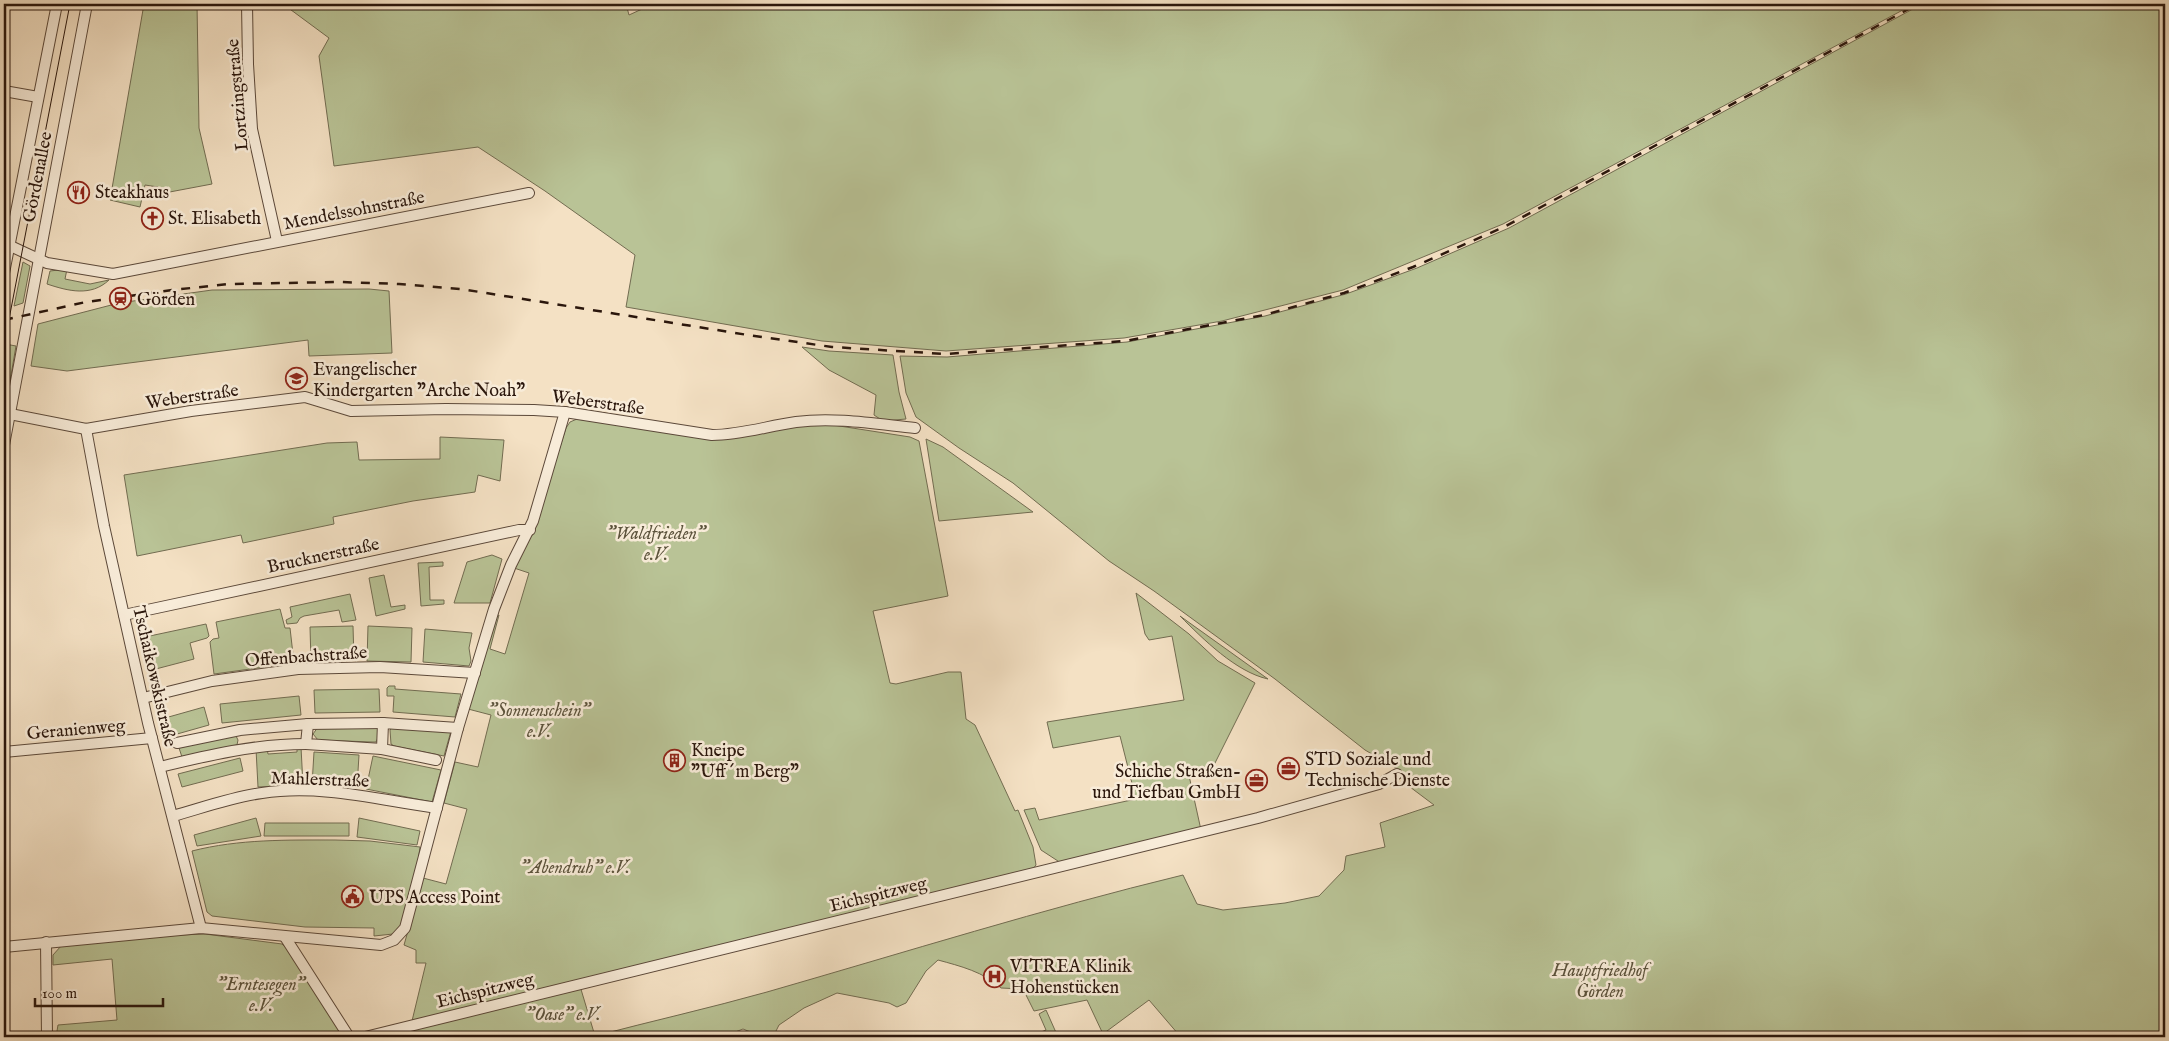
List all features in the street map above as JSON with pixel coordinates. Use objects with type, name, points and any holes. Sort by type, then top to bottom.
[{"type":"street","name":"Gördenallee","points":[[4,274],[7,244],[57,4]]},
{"type":"street","name":"Gördenallee","points":[[4,445],[86,4]]},
{"type":"street","name":"Lortzingstraße","points":[[247,4],[252,129],[277,242]]},
{"type":"street","points":[[4,91],[38,97]]},
{"type":"street","name":"Mendelssohnstraße","points":[[7,244],[47,263],[113,274],[529,193]]},
{"type":"street","name":"Weberstraße","points":[[10,414],[86,429],[191,411],[305,397],[351,411],[446,409],[565,412],[712,435],[730,435],[796,422],[833,420],[915,428]]},
{"type":"street","points":[[4,947],[202,928],[381,945],[394,940],[404,928],[458,728],[494,609],[511,565],[530,530],[565,412]]},
{"type":"street","name":"Tschaikowskistraße","points":[[86,429],[104,526],[152,738],[202,928]]},
{"type":"street","name":"Brucknerstraße","points":[[124,615],[501,534],[530,530]]},
{"type":"street","name":"Offenbachstraße","points":[[143,698],[212,681],[298,669],[380,667],[474,673]]},
{"type":"street","points":[[177,744],[242,729],[308,724],[382,723],[458,728]]},
{"type":"street","points":[[382,723],[382,749]]},
{"type":"street","points":[[306,744],[308,724]]},
{"type":"street","points":[[242,729],[246,748]]},
{"type":"street","name":"Geranienweg","points":[[4,752],[152,738]]},
{"type":"street","points":[[160,767],[246,748],[306,744],[382,749],[436,760]]},
{"type":"street","name":"Eichspitzweg","points":[[365,1037],[1259,818],[1379,784],[1397,774]]},
{"type":"street","name":"Mahlerstraße","points":[[173,816],[252,795],[288,791],[363,795],[437,808]]},
{"type":"street","points":[[285,937],[349,1037]]},
{"type":"street","points":[[46,942],[47,1037]]},
{"type":"green space","points":[[144,4],[197,4],[199,128],[212,184],[159,194],[158,187],[145,185],[140,207],[110,200]]},
{"type":"green space","points":[[283,4],[626,4],[629,15],[653,4],[1914,4],[1503,224],[1343,290],[1222,321],[1124,338],[946,351],[822,341],[626,307],[635,255],[545,191],[478,147],[334,166],[319,56],[329,38]]},
{"type":"green space","points":[[1922,4],[2165,4],[2165,1037],[1177,1037],[1179,1035],[1149,1000],[1103,1034],[1087,1000],[1034,1011],[1023,989],[1001,988],[979,974],[938,960],[926,971],[906,1003],[897,1007],[889,1003],[837,993],[804,1008],[779,1025],[773,1037],[752,1037],[753,1033],[743,1029],[730,1034],[722,1032],[718,1037],[373,1037],[580,986],[595,1036],[746,998],[1027,916],[1183,875],[1197,904],[1223,910],[1285,903],[1319,896],[1344,870],[1346,856],[1385,847],[1380,823],[1434,805],[1402,781],[1408,775],[1365,750],[1275,679],[1154,591],[1109,561],[1013,483],[916,417],[906,393],[900,356],[947,357],[1127,342],[1265,316],[1346,294],[1417,268],[1509,228]]},
{"type":"green space","points":[[23,262],[30,266],[23,303],[14,306]]},
{"type":"green space","points":[[67,269],[65,279],[90,284],[109,280],[95,289],[87,291],[63,289],[47,284],[50,271]]},
{"type":"green space","points":[[369,289],[389,291],[392,353],[309,356],[308,340],[67,371],[31,366],[38,324],[119,303],[212,290]]},
{"type":"green space","points":[[5,344],[16,346],[4,416],[4,352]]},
{"type":"green space","points":[[802,347],[829,351],[893,355],[906,419],[883,421],[874,415],[876,395],[829,370]]},
{"type":"green space","points":[[577,419],[708,438],[796,422],[833,425],[910,437],[919,441],[948,596],[873,611],[890,683],[896,684],[948,672],[961,672],[966,719],[975,725],[1015,811],[1018,810],[1033,847],[1036,865],[1032,870],[412,1021],[426,963],[416,963],[416,950],[404,945],[423,878],[446,884],[467,809],[444,803],[455,762],[478,767],[491,715],[468,709],[496,616],[499,615],[490,649],[505,654],[529,573],[514,568],[544,497],[566,428],[570,422]]},
{"type":"green space","points":[[440,437],[504,440],[500,481],[478,475],[475,492],[413,501],[333,517],[334,524],[243,543],[241,535],[137,556],[124,475],[327,443],[357,442],[359,460],[440,459]]},
{"type":"green space","points":[[926,439],[943,447],[1033,512],[939,521]]},
{"type":"green space","points":[[492,555],[502,559],[490,603],[454,603],[467,562]]},
{"type":"green space","points":[[443,562],[443,566],[429,567],[430,600],[444,600],[444,604],[421,606],[418,563]]},
{"type":"green space","points":[[384,575],[391,607],[405,605],[405,609],[376,616],[369,578]]},
{"type":"green space","points":[[1136,593],[1189,634],[1218,661],[1255,683],[1214,765],[1188,771],[1201,830],[1061,863],[1041,850],[1024,810],[1035,808],[1039,820],[1136,799],[1120,736],[1053,748],[1047,722],[1184,700],[1172,636],[1149,640],[1145,634]]},
{"type":"green space","points":[[350,594],[356,620],[342,622],[339,610],[304,616],[297,623],[287,624],[286,620],[292,617],[290,607]]},
{"type":"green space","points":[[280,609],[285,628],[290,628],[294,663],[214,674],[210,642],[213,639],[219,638],[216,622]]},
{"type":"green space","points":[[1180,616],[1268,679],[1256,675],[1232,662]]},
{"type":"green space","points":[[206,624],[209,636],[190,643],[194,659],[152,670],[145,637]]},
{"type":"green space","points":[[353,626],[354,660],[311,662],[310,627]]},
{"type":"green space","points":[[368,626],[412,628],[411,662],[367,661]]},
{"type":"green space","points":[[425,629],[472,633],[469,648],[471,661],[469,666],[423,662]]},
{"type":"green space","points":[[395,686],[395,689],[461,694],[455,717],[393,712],[394,696],[387,696],[387,688]]},
{"type":"green space","points":[[379,689],[380,712],[315,713],[314,690]]},
{"type":"green space","points":[[299,696],[301,715],[222,723],[220,704]]},
{"type":"green space","points":[[204,707],[209,725],[170,736],[165,718]]},
{"type":"green space","points":[[375,726],[378,729],[379,736],[376,742],[318,740],[313,734],[318,727]]},
{"type":"green space","points":[[393,727],[451,731],[444,756],[394,746],[391,744],[390,730]]},
{"type":"green space","points":[[236,736],[238,740],[237,745],[182,757],[179,748],[222,737]]},
{"type":"green space","points":[[301,747],[303,785],[258,787],[256,749],[267,748],[268,754],[297,752],[297,748]]},
{"type":"green space","points":[[314,752],[359,755],[357,787],[312,785]]},
{"type":"green space","points":[[373,756],[441,770],[432,802],[366,789]]},
{"type":"green space","points":[[240,758],[243,771],[182,787],[178,774]]},
{"type":"green space","points":[[256,818],[261,836],[197,846],[194,835]]},
{"type":"green space","points":[[359,818],[420,831],[417,845],[357,837]]},
{"type":"green space","points":[[265,823],[349,823],[349,836],[264,836]]},
{"type":"green space","points":[[370,841],[420,847],[417,869],[401,929],[393,934],[374,936],[374,928],[305,927],[212,916],[207,912],[192,851],[245,842]]},
{"type":"green space","name":"\"Erntesegen\" e.V.","points":[[205,934],[282,944],[288,950],[345,1037],[56,1037],[58,1025],[117,1020],[112,959],[53,965],[53,955],[61,946]]},
{"type":"green space","points":[[1046,1010],[1058,1037],[1038,1037],[1042,1035],[1041,1032],[1046,1030],[1039,1014]]},
{"type":"tram line","points":[[4,345],[70,4]]},
{"type":"railway","points":[[4,320],[86,302],[173,290],[228,284],[340,282],[461,289],[832,347],[946,354],[1125,341],[1264,315],[1344,293],[1413,267],[1504,227],[1918,4]]},
{"type":"place","name":"Steakhaus","points":[[79,192]]},
{"type":"place","name":"St. Elisabeth","points":[[152,218]]},
{"type":"place","name":"Görden","points":[[121,299]]},
{"type":"place","name":"Evangelischer Kindergarten \"Arche Noah\"","points":[[297,379]]},
{"type":"place","name":"Kneipe \"Uff´m Berg\"","points":[[675,760]]},
{"type":"place","name":"STD Soziale und Technische Dienste","points":[[1289,769]]},
{"type":"place","name":"Schiche Straßen- und Tiefbau GmbH","points":[[1257,781]]},
{"type":"place","name":"UPS Access Point","points":[[353,897]]},
{"type":"place","name":"VITREA Klinik Hohenstücken","points":[[994,976]]},
{"type":"park label","name":"\"Waldfrieden\" e.V.","points":[[656,543]]},
{"type":"park label","name":"\"Sonnenschein\" e.V.","points":[[539,720]]},
{"type":"park label","name":"\"Abendruh\" e.V.","points":[[575,867]]},
{"type":"park label","name":"Hauptfriedhof Görden","points":[[1600,980]]},
{"type":"park label","name":"\"Oase\" e.V.","points":[[563,1014]]}]
